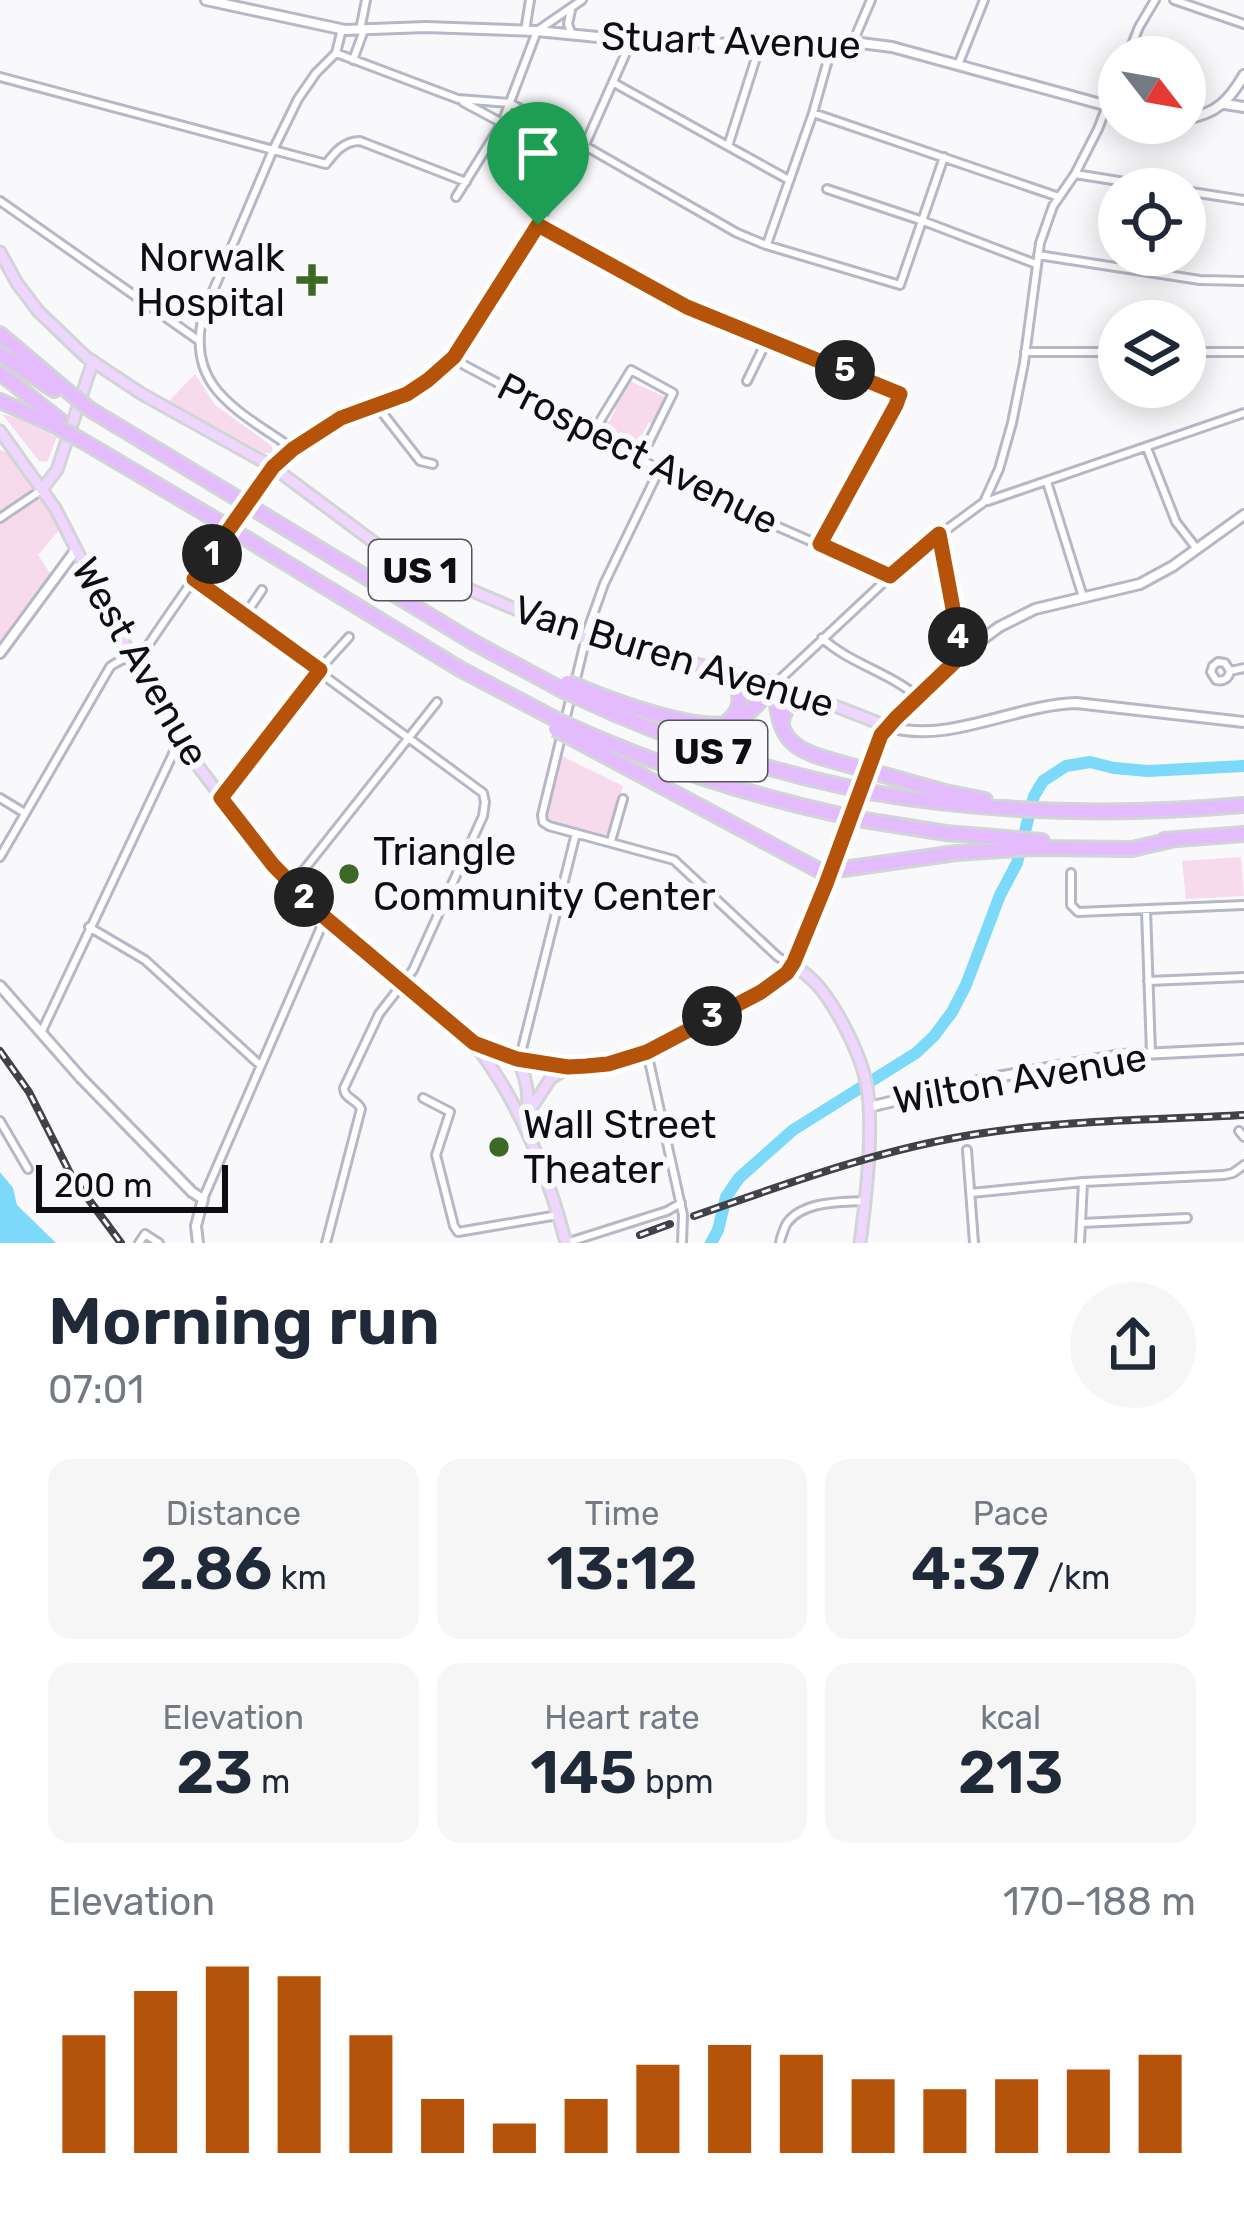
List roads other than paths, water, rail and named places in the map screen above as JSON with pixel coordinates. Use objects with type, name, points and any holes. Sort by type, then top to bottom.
[{"type":"highway","points":[[0,334],[70,396]]},
{"type":"highway","points":[[0,352],[70,396]]},
{"type":"highway","points":[[0,373],[60,425]]},
{"type":"highway","name":"US 7","points":[[70,396],[488,652],[640,725],[706,749],[851,788],[933,802],[1005,806]]},
{"type":"highway","points":[[0,403],[60,425]]},
{"type":"highway","name":"US 7","points":[[60,425],[420,646],[560,720],[571,732],[695,776],[840,815],[987,844]]},
{"type":"highway","points":[[722,724],[736,714],[741,700],[726,671]]},
{"type":"highway","points":[[581,693],[694,722],[722,724],[746,715],[776,683]]},
{"type":"highway","points":[[776,683],[776,712],[794,745],[954,795],[1070,813],[1244,805]]},
{"type":"highway","points":[[782,730],[788,706],[799,699],[819,698]]},
{"type":"highway","points":[[571,732],[815,869],[830,872],[987,844],[1057,845],[1244,834]]},
{"type":"main road","name":"US 1","points":[[0,252],[38,311],[93,362]]},
{"type":"main road","name":"Van Buren Avenue","points":[[93,362],[273,467],[395,558],[586,638],[776,683],[889,727]]},
{"type":"main road","points":[[43,488],[57,470],[93,362]]},
{"type":"main road","name":"West Avenue","points":[[0,431],[43,488],[179,742],[221,798],[325,918],[474,1043],[517,1059],[568,1067],[608,1064],[647,1052],[767,988],[792,965]]},
{"type":"main road","points":[[860,1243],[868,1101],[859,1060],[825,994],[809,975],[792,965],[881,735],[889,727]]},
{"type":"main road","points":[[474,1043],[508,1091],[566,1243]]},
{"type":"main road","points":[[508,1091],[506,1068],[517,1059],[526,1076],[526,1131]]},
{"type":"main road","points":[[528,1114],[551,1078],[568,1067]]},
{"type":"street","name":"Stuart Avenue","points":[[206,0],[342,29],[426,27],[628,40],[892,47],[1098,104]]},
{"type":"street","points":[[353,60],[366,0]]},
{"type":"street","points":[[525,31],[530,0]]},
{"type":"street","points":[[456,197],[502,123],[537,31],[581,0]]},
{"type":"street","points":[[853,43],[871,0]]},
{"type":"street","points":[[958,65],[984,0]]},
{"type":"street","points":[[1135,36],[1155,0]]},
{"type":"street","points":[[1174,0],[1244,24]]},
{"type":"street","points":[[572,35],[568,20],[573,6]]},
{"type":"street","points":[[293,449],[218,394],[203,371],[198,340],[204,312],[273,150],[298,99],[336,53],[342,29]]},
{"type":"street","points":[[0,856],[106,672],[147,647],[273,467],[341,418],[416,388],[454,357],[584,147],[628,40]]},
{"type":"street","points":[[766,244],[833,42]]},
{"type":"street","points":[[728,146],[760,45]]},
{"type":"street","points":[[336,53],[458,99],[502,123]]},
{"type":"street","points":[[1206,114],[1226,104],[1244,75]]},
{"type":"street","points":[[0,77],[326,164],[337,150],[360,141],[466,182]]},
{"type":"street","points":[[614,83],[790,181]]},
{"type":"street","points":[[458,99],[510,103],[737,233],[900,285],[944,157]]},
{"type":"street","points":[[1226,104],[1244,107]]},
{"type":"street","points":[[813,112],[1059,197]]},
{"type":"street","points":[[984,502],[1006,450],[1046,226],[1098,127]]},
{"type":"street","points":[[1075,174],[1098,178]]},
{"type":"street","points":[[827,189],[1037,260],[1244,281]]},
{"type":"street","points":[[1206,194],[1244,200]]},
{"type":"street","points":[[0,201],[198,340]]},
{"type":"street","points":[[538,225],[687,307],[900,394],[820,544]]},
{"type":"street","points":[[747,381],[767,340]]},
{"type":"street","points":[[1025,352],[1098,352]]},
{"type":"street","points":[[1206,352],[1244,352]]},
{"type":"street","name":"Prospect Avenue","points":[[454,357],[659,470],[890,576]]},
{"type":"street","points":[[592,434],[631,370],[674,393],[640,460]]},
{"type":"street","points":[[377,406],[420,460],[433,464]]},
{"type":"street","points":[[776,683],[890,576],[984,502],[1244,412]]},
{"type":"street","points":[[1147,448],[1170,511],[1197,549]]},
{"type":"street","points":[[659,470],[604,584],[560,720],[542,820],[674,860],[792,965]]},
{"type":"street","points":[[1047,482],[1083,597]]},
{"type":"street","points":[[0,518],[43,488]]},
{"type":"street","points":[[889,727],[964,653],[999,627],[1035,609],[1140,584],[1244,514]]},
{"type":"street","points":[[939,534],[964,653]]},
{"type":"street","points":[[0,653],[75,551]]},
{"type":"street","points":[[194,579],[409,737],[482,793],[485,802],[483,816],[412,970],[379,1014],[344,1088],[362,1108],[326,1243]]},
{"type":"street","points":[[244,615],[262,590]]},
{"type":"street","points":[[221,798],[349,637]]},
{"type":"street","points":[[822,638],[836,651],[919,698]]},
{"type":"street","points":[[1230,671],[1244,668]]},
{"type":"street","points":[[292,885],[437,702]]},
{"type":"street","points":[[889,727],[941,730],[1048,704],[1076,703],[1244,722]]},
{"type":"street","points":[[41,1033],[179,742]]},
{"type":"street","points":[[0,798],[24,813]]},
{"type":"street","points":[[611,841],[623,799]]},
{"type":"street","points":[[517,1059],[575,832]]},
{"type":"street","points":[[1071,873],[1071,905],[1078,912],[1244,904]]},
{"type":"street","points":[[1146,910],[1151,1053]]},
{"type":"street","points":[[198,1243],[196,1226],[203,1198],[325,918]]},
{"type":"street","points":[[89,927],[145,960],[260,1065]]},
{"type":"street","points":[[1148,981],[1244,977]]},
{"type":"street","points":[[0,986],[128,1127],[203,1198]]},
{"type":"street","name":"Wilton Avenue","points":[[868,1101],[1121,1055],[1244,1049]]},
{"type":"street","points":[[647,1052],[681,1203],[682,1243]]},
{"type":"street","points":[[423,1098],[450,1112],[436,1155],[458,1232],[558,1214]]},
{"type":"street","points":[[0,1121],[28,1169]]},
{"type":"street","points":[[967,1150],[974,1243]]},
{"type":"street","points":[[971,1193],[1234,1173],[1244,1165]]},
{"type":"street","points":[[1080,1243],[1083,1182]]},
{"type":"street","points":[[779,1243],[787,1224],[806,1210],[865,1201]]},
{"type":"street","points":[[566,1243],[681,1203]]},
{"type":"street","points":[[1082,1223],[1187,1218]]},
{"type":"street","points":[[139,1243],[145,1234],[159,1243]]},
{"type":"water","points":[[0,1172],[13,1188],[17,1205],[56,1243],[0,1243]]},
{"type":"waterway","points":[[711,1243],[726,1197],[739,1178],[793,1130],[916,1053],[952,1012],[1017,863],[1034,796],[1043,781],[1066,766],[1090,762],[1148,771],[1244,766]]},
{"type":"railway","points":[[0,1051],[29,1092],[72,1177],[121,1243]]},
{"type":"railway","points":[[694,1216],[834,1169],[977,1134],[1244,1115]]},
{"type":"railway","points":[[640,1235],[670,1224]]},
{"type":"place","name":"Norwalk Hospital","points":[[312,280]]},
{"type":"place","name":"Triangle Community Center","points":[[349,874]]},
{"type":"place","name":"Wall Street Theater","points":[[499,1147]]}]
